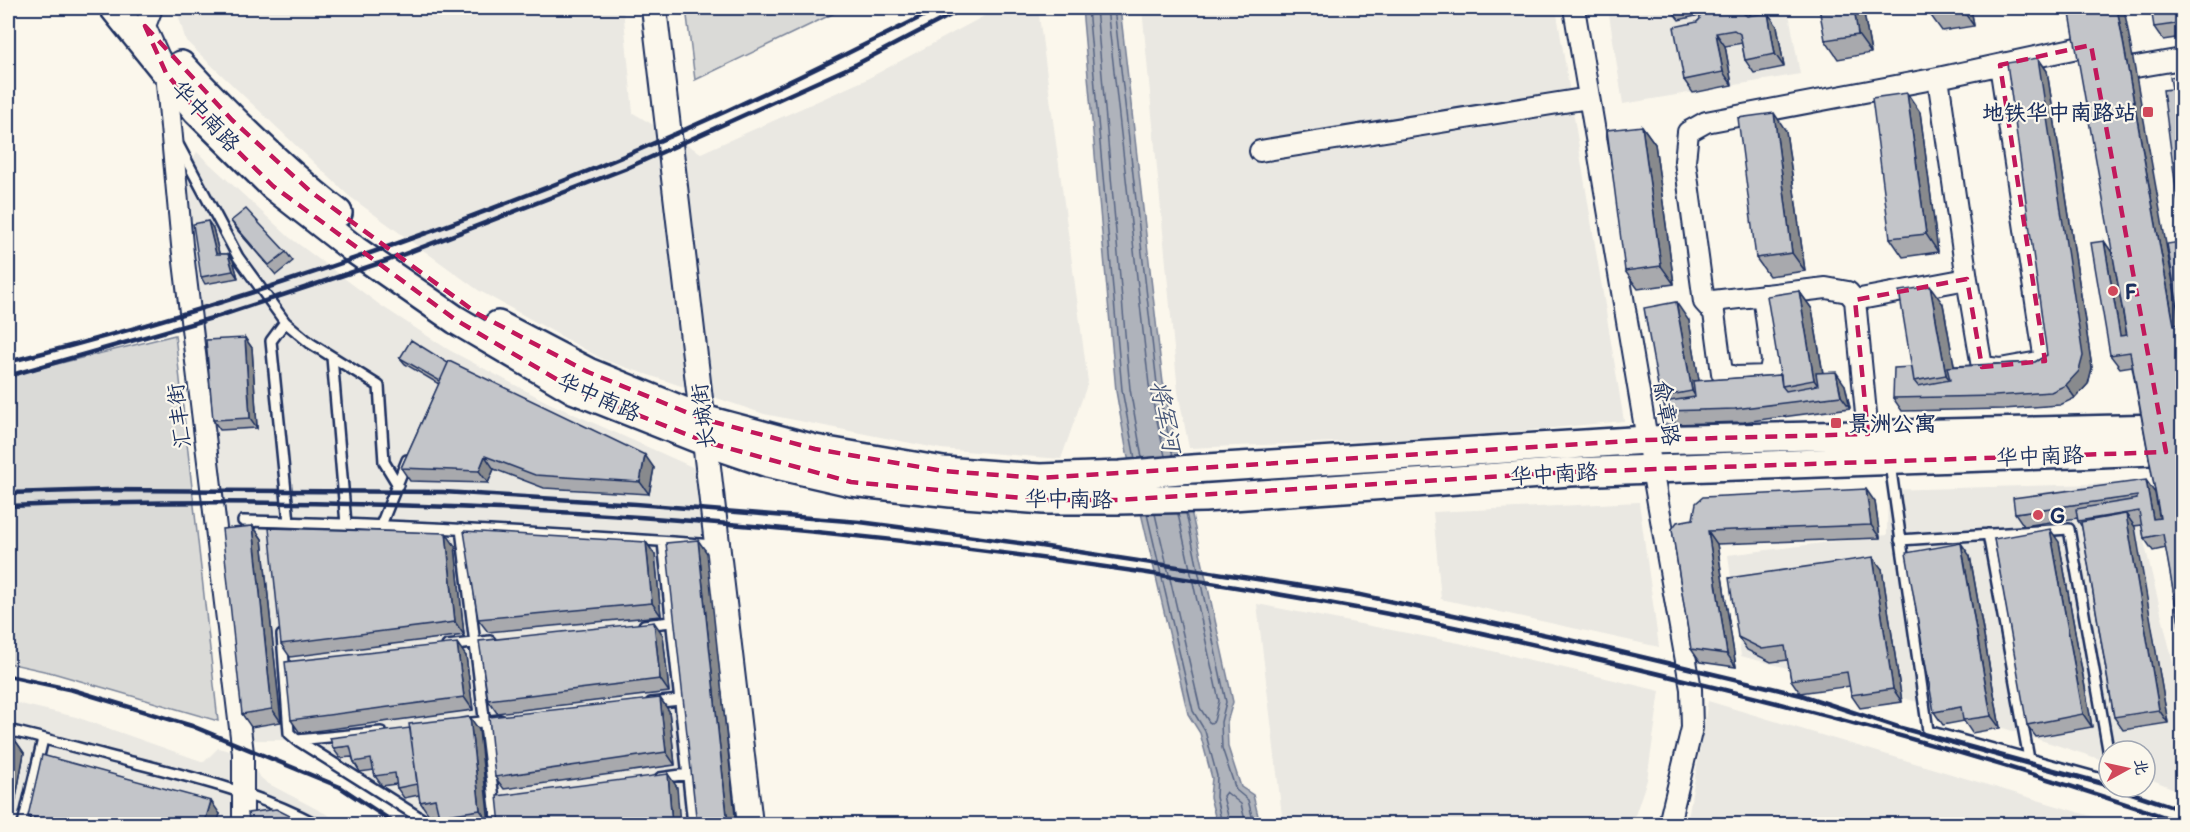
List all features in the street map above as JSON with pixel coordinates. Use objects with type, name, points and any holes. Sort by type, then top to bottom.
[{"type":"main road","name":"华中南路","points":[[114,8],[197,111],[273,186],[355,250],[456,320],[575,390],[704,431]]},
{"type":"main road","name":"华中南路","points":[[143,14],[232,120],[311,192],[394,256],[478,314],[768,463],[851,482],[1044,500],[1119,488],[1192,469],[1647,440],[1868,434],[2173,447]]},
{"type":"main road","points":[[2086,17],[2093,56]]},
{"type":"main road","points":[[2156,399],[2173,447]]},
{"type":"main road","name":"华中南路","points":[[1119,488],[1204,498],[1570,472],[1890,461],[2173,447]]},
{"type":"street","name":"长城街","points":[[654,8],[750,825]]},
{"type":"street","name":"俞章路","points":[[1574,8],[1691,688],[1692,728],[1669,825]]},
{"type":"street","name":"汇丰街","points":[[143,14],[166,73],[182,245],[243,753],[245,822]]},
{"type":"street","points":[[1763,295],[1772,361],[1769,376],[1735,377],[1722,374],[1714,313],[1704,302],[1685,160],[1688,132],[1706,122],[2000,65],[2093,56]]},
{"type":"street","points":[[2124,70],[2182,59]]},
{"type":"street","points":[[1938,78],[1982,367],[2000,369],[2045,361],[2000,65]]},
{"type":"street","points":[[1260,152],[1590,98]]},
{"type":"street","points":[[1855,300],[1967,279]]},
{"type":"street","points":[[1704,302],[1826,288],[1848,292],[1855,300],[1868,434]]},
{"type":"lane","points":[[172,134],[238,257],[285,322],[310,343],[379,386],[384,462],[398,485]]},
{"type":"lane","points":[[285,322],[271,341],[289,522]]},
{"type":"lane","points":[[332,357],[346,524]]},
{"type":"lane","points":[[381,525],[410,453]]},
{"type":"lane","points":[[1890,461],[1928,731],[2097,778]]},
{"type":"lane","points":[[243,521],[461,529],[718,546]]},
{"type":"lane","points":[[271,522],[272,534]]},
{"type":"lane","points":[[1900,540],[2069,528],[2106,739]]},
{"type":"lane","points":[[461,529],[496,825]]},
{"type":"lane","points":[[1988,534],[2029,759]]},
{"type":"lane","points":[[663,542],[693,825]]},
{"type":"lane","points":[[637,626],[671,622]]},
{"type":"lane","points":[[281,628],[289,733],[430,825]]},
{"type":"lane","points":[[439,647],[498,640]]},
{"type":"lane","points":[[285,664],[297,662]]},
{"type":"lane","points":[[645,704],[680,700]]},
{"type":"lane","points":[[449,725],[507,719]]},
{"type":"lane","points":[[8,730],[165,770],[244,794],[299,815],[316,825]]},
{"type":"lane","points":[[297,740],[390,731]]},
{"type":"lane","points":[[23,825],[44,739]]},
{"type":"lane","points":[[653,778],[688,774]]},
{"type":"lane","points":[[494,800],[505,798]]},
{"type":"highlighted area","points":[[145,26],[232,120],[311,192],[478,314],[588,372],[703,419],[815,449],[943,471],[1040,478],[1647,440],[1868,434],[1855,300],[1967,279],[1982,367],[2045,361],[2000,65],[2091,45],[2166,452],[1570,472],[1118,500],[1044,500],[851,482],[706,442],[575,390],[456,320],[273,186],[197,111],[166,73]]},
{"type":"shaded area","points":[[176,8],[623,8],[633,113],[701,153],[865,80],[999,8],[1038,8],[1088,382],[1061,459],[941,449],[764,414],[604,360],[478,290],[349,196],[186,41]]},
{"type":"shaded area","points":[[686,8],[845,8],[695,80]]},
{"type":"shaded area","points":[[1142,8],[1556,8],[1624,421],[1461,437],[1189,448],[1178,392]]},
{"type":"shaded area","points":[[1608,8],[1788,8],[1800,74],[1623,104]]},
{"type":"shaded area","points":[[197,152],[289,237],[380,305],[449,350],[549,403],[699,470],[738,824],[419,824],[297,740],[252,740],[183,175]]},
{"type":"shaded area","points":[[175,335],[218,721],[53,673],[8,663],[8,376]]},
{"type":"shaded area","points":[[2130,483],[2182,700],[2182,792],[2157,782],[2157,739],[2097,739],[2097,758],[1941,708],[1741,656],[1728,555],[1887,535],[1888,490]]},
{"type":"shaded area","points":[[1639,502],[1659,647],[1441,599],[1433,512]]},
{"type":"shaded area","points":[[1257,604],[1459,643],[1660,691],[1647,780],[1632,824],[1283,824]]},
{"type":"shaded area","points":[[8,701],[76,717],[204,762],[218,748],[253,757],[253,767],[267,783],[345,824],[8,824]]},
{"type":"shaded area","points":[[1708,701],[1988,785],[2117,824],[1687,824]]},
{"type":"water","name":"将军河","points":[[1082,8],[1120,8],[1163,383],[1233,702],[1227,722],[1228,747],[1241,787],[1253,795],[1260,824],[1217,824],[1210,797],[1212,778],[1200,733],[1188,714],[1127,453],[1116,391]]},
{"type":"building","points":[[1698,8],[1742,8],[1743,13],[1747,16],[1768,13],[1775,54],[1745,60],[1740,34],[1734,30],[1716,33],[1723,72],[1684,80],[1674,27],[1697,22],[1700,19]]},
{"type":"building","points":[[1819,8],[1854,8],[1858,35],[1825,40]]},
{"type":"building","points":[[1928,8],[1960,8],[1929,13]]},
{"type":"building","points":[[2069,8],[2117,8],[2174,325],[2181,324],[2167,244],[2180,242],[2182,340],[2177,341],[2182,369],[2182,640],[2163,534],[2144,538],[2139,511],[2078,521],[2076,509],[2137,499],[2137,496],[2015,513],[2013,498],[2146,480],[2153,519],[2160,518],[2130,352],[2110,355],[2091,243],[2104,241],[2120,336],[2127,335]]},
{"type":"building","points":[[2151,8],[2182,8],[2182,23],[2154,27]]},
{"type":"building","points":[[2038,58],[2083,356],[2079,371],[2066,385],[2051,392],[1995,396],[1893,398],[1894,368],[1912,367],[1914,381],[1918,386],[1950,380],[1947,367],[2035,362],[2047,355],[2007,63]]},
{"type":"building","points":[[2182,75],[2182,234],[2163,90],[2172,89],[2170,77]]},
{"type":"building","points":[[1907,93],[1926,234],[1890,238],[1872,98]]},
{"type":"building","points":[[1774,113],[1792,253],[1756,258],[1738,118]]},
{"type":"building","points":[[1642,126],[1661,266],[1625,271],[1607,130]]},
{"type":"building","points":[[246,209],[286,252],[269,265],[231,221]]},
{"type":"building","points":[[208,221],[216,254],[228,254],[233,271],[201,277],[193,224]]},
{"type":"building","points":[[1930,286],[1946,375],[1914,381],[1899,291]]},
{"type":"building","points":[[1799,291],[1814,380],[1782,386],[1767,296]]},
{"type":"building","points":[[1676,302],[1692,391],[1660,397],[1644,308]]},
{"type":"building","points":[[245,338],[250,418],[213,420],[206,340]]},
{"type":"building","points":[[411,340],[448,363],[440,381],[400,358]]},
{"type":"building","points":[[449,361],[645,455],[640,482],[535,475],[485,456],[479,471],[401,468]]},
{"type":"building","points":[[1836,372],[1841,396],[1735,409],[1666,411],[1663,402],[1695,397],[1693,381],[1781,375],[1782,386],[1786,391],[1818,385],[1816,373]]},
{"type":"building","points":[[1866,489],[1871,525],[1708,531],[1727,654],[1691,649],[1672,529],[1677,522],[1693,519],[1696,503],[1703,497]]},
{"type":"building","points":[[2126,514],[2159,710],[2114,717],[2081,522]]},
{"type":"building","points":[[253,526],[272,709],[242,714],[222,529]]},
{"type":"building","points":[[269,528],[446,533],[455,622],[281,644]]},
{"type":"building","points":[[2050,529],[2083,714],[2027,725],[1994,539]]},
{"type":"building","points":[[464,531],[646,542],[652,603],[478,619]]},
{"type":"building","points":[[698,540],[728,825],[697,825],[666,543]]},
{"type":"building","points":[[1961,543],[1991,716],[1963,720],[1961,707],[1934,712],[1906,553]]},
{"type":"building","points":[[1873,557],[1893,689],[1851,695],[1847,672],[1791,680],[1785,646],[1762,649],[1738,637],[1729,578]]},
{"type":"building","points":[[654,622],[660,679],[488,700],[479,641]]},
{"type":"building","points":[[457,643],[464,697],[291,720],[285,662]]},
{"type":"building","points":[[660,698],[666,752],[495,777],[489,717]]},
{"type":"building","points":[[470,717],[480,810],[439,816],[435,799],[420,802],[409,724]]},
{"type":"building","points":[[410,728],[417,784],[397,788],[395,773],[375,776],[371,759],[354,762],[350,746],[333,748],[330,738]]},
{"type":"building","points":[[8,738],[15,740],[8,782]]},
{"type":"building","points":[[42,755],[211,801],[204,825],[62,825],[28,816]]},
{"type":"building","points":[[668,774],[672,825],[500,825],[497,796]]},
{"type":"building","points":[[276,809],[296,819],[293,825],[250,825],[248,813]]},
{"type":"railway","points":[[8,362],[231,300],[376,251],[521,198],[625,156],[719,114],[938,8]]},
{"type":"railway","points":[[8,376],[219,316],[389,260],[627,168],[857,64],[964,8]]},
{"type":"railway","points":[[8,493],[108,490],[443,492],[636,504],[860,522],[1034,545],[1361,595],[1579,642],[1801,695],[1901,728],[2097,782]]},
{"type":"railway","points":[[8,506],[178,502],[347,504],[516,510],[685,520],[853,535],[1021,555],[1188,579],[1432,623],[1546,647],[1725,690],[1988,761],[2182,823]]},
{"type":"railway","points":[[8,676],[73,690],[192,726],[340,787],[396,824]]},
{"type":"railway","points":[[2149,799],[2182,810]]},
{"type":"place","name":"地铁华中南路站","points":[[2148,112]]},
{"type":"place","name":"F","points":[[2113,291]]},
{"type":"place","name":"景洲公寓","points":[[1836,423]]},
{"type":"place","name":"G","points":[[2038,515]]}]
